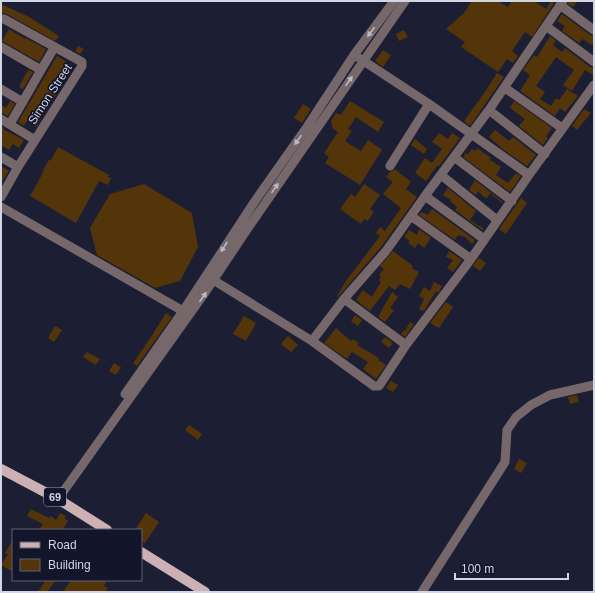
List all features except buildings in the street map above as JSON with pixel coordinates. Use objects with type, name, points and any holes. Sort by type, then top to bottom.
[{"type":"main road","name":"69","points":[[1,469],[56,498],[105,529]]},
{"type":"main road","points":[[142,553],[204,592]]},
{"type":"street","points":[[56,498],[135,385],[255,201],[307,127],[354,54],[394,1]]},
{"type":"street","points":[[135,385],[214,280],[248,228],[405,1]]},
{"type":"street","points":[[312,341],[344,298],[386,250],[472,134],[505,88],[561,3],[594,30]]},
{"type":"street","name":"Simon Street","points":[[1,19],[4,18],[54,48],[82,62],[82,66],[2,194]]},
{"type":"street","points":[[546,26],[594,62]]},
{"type":"street","points":[[1,47],[41,70]]},
{"type":"street","points":[[10,124],[54,48]]},
{"type":"street","points":[[354,54],[429,104],[529,175]]},
{"type":"street","points":[[206,276],[312,341],[374,386],[379,386],[406,345],[470,259],[594,85]]},
{"type":"street","points":[[505,88],[562,128]]},
{"type":"street","points":[[1,89],[22,102]]},
{"type":"street","points":[[390,166],[429,104]]},
{"type":"street","points":[[489,110],[545,154]]},
{"type":"street","points":[[1,119],[35,140]]},
{"type":"street","points":[[1,157],[18,167]]},
{"type":"street","points":[[454,157],[512,200]]},
{"type":"street","points":[[441,175],[497,220]]},
{"type":"street","points":[[425,196],[484,239]]},
{"type":"street","points":[[1,207],[183,312]]},
{"type":"street","points":[[411,216],[470,259]]},
{"type":"street","points":[[344,298],[406,345]]},
{"type":"street","points":[[422,592],[505,462],[507,430],[516,417],[532,405],[550,395],[594,385]]}]
